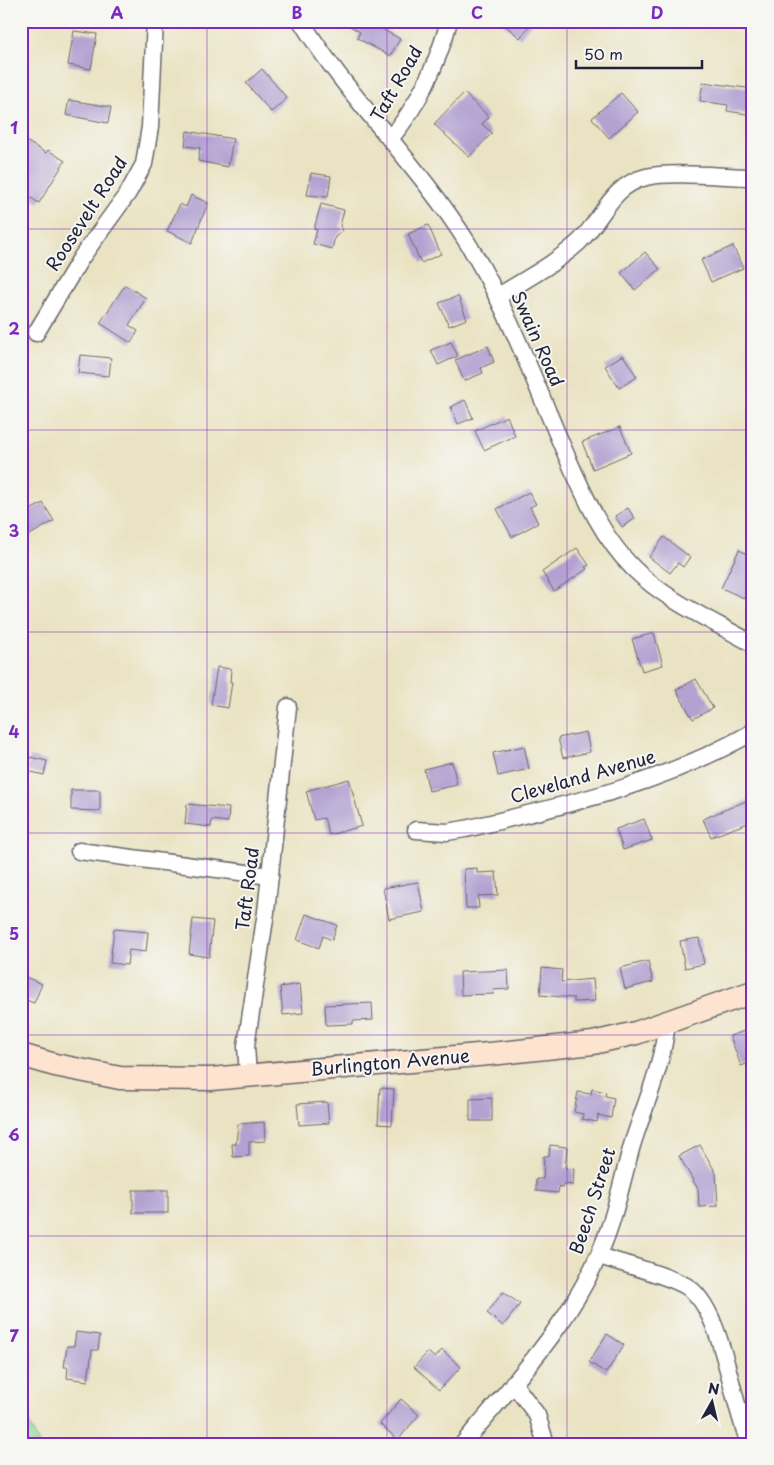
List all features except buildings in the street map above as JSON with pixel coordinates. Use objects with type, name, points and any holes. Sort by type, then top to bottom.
[{"type":"main road","name":"Burlington Avenue","points":[[21,1055],[54,1065],[120,1078],[179,1080],[248,1075],[593,1043],[636,1033],[753,992]]},
{"type":"street","name":"Roosevelt Road","points":[[36,332],[81,258],[128,193],[144,164],[150,127],[154,21]]},
{"type":"street","name":"Swain Road","points":[[302,21],[337,75],[447,212],[468,244],[497,298],[581,487],[598,522],[614,546],[640,574],[662,592],[753,644]]},
{"type":"street","name":"Taft Road","points":[[390,139],[406,117],[430,74],[449,21]]},
{"type":"street","points":[[497,298],[554,262],[579,241],[608,202],[623,186],[645,178],[661,176],[753,177]]},
{"type":"street","name":"Taft Road","points":[[248,1075],[246,1046],[270,876],[288,707]]},
{"type":"street","name":"Cleveland Avenue","points":[[416,830],[447,832],[465,829],[608,794],[671,773],[753,732]]},
{"type":"street","points":[[79,851],[270,876]]},
{"type":"street","name":"Beech Street","points":[[463,1444],[560,1327],[599,1256],[610,1225],[631,1148],[661,1062],[667,1022]]},
{"type":"street","points":[[599,1256],[679,1283],[699,1297],[712,1324],[750,1444]]},
{"type":"street","points":[[513,1383],[538,1415],[546,1444]]},
{"type":"green space","points":[[21,1407],[37,1440],[40,1444],[21,1444]]}]
